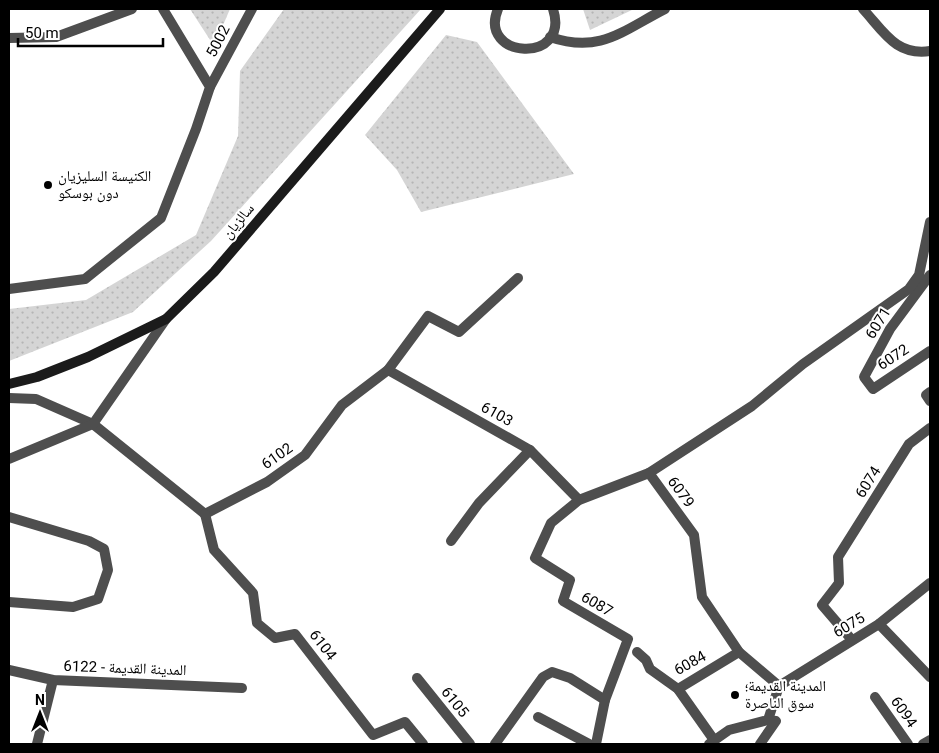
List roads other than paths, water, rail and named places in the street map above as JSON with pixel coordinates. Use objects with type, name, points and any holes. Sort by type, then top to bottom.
[{"type":"street","points":[[9,38],[56,37],[132,9]]},
{"type":"street","points":[[163,9],[210,87]]},
{"type":"street","name":"5002","points":[[9,290],[85,280],[162,218],[210,87],[252,9]]},
{"type":"street","name":"سالزيان","points":[[9,384],[37,377],[88,357],[166,318],[214,272],[440,9]]},
{"type":"street","points":[[498,9],[495,24],[505,42],[514,48],[534,49],[550,37],[555,24],[553,9]]},
{"type":"street","points":[[550,37],[566,43],[584,45],[604,41],[665,9]]},
{"type":"street","points":[[863,9],[893,42],[904,50],[918,53],[930,51]]},
{"type":"street","name":"6079","points":[[780,686],[739,652],[702,597],[694,535],[649,473],[752,406],[803,364],[909,289],[926,264],[930,222]]},
{"type":"street","name":"6071","points":[[873,389],[864,378],[890,329],[930,275]]},
{"type":"street","name":"6102","points":[[205,514],[267,482],[305,455],[342,405],[388,370],[428,316],[459,332],[518,278]]},
{"type":"street","points":[[9,459],[93,424],[166,318]]},
{"type":"street","name":"6072","points":[[873,389],[930,351]]},
{"type":"street","name":"6103","points":[[388,370],[530,450],[579,500]]},
{"type":"street","points":[[930,392],[926,395],[930,401]]},
{"type":"street","points":[[9,398],[36,399],[93,424],[205,514]]},
{"type":"street","name":"6074","points":[[852,640],[822,605],[839,583],[838,557],[909,444],[930,428]]},
{"type":"street","points":[[451,540],[479,503],[530,450]]},
{"type":"street","name":"6087","points":[[596,744],[605,700],[628,639],[562,601],[570,580],[535,558],[551,523],[579,500],[649,473]]},
{"type":"street","name":"6104","points":[[205,514],[214,550],[253,593],[257,624],[276,638],[295,634],[373,735],[406,722],[423,744]]},
{"type":"street","points":[[9,517],[89,541],[104,549],[108,570],[98,599],[73,607],[9,602]]},
{"type":"street","name":"6075","points":[[780,686],[879,624],[930,583]]},
{"type":"street","points":[[879,624],[930,677]]},
{"type":"street","name":"6084","points":[[637,652],[646,660],[650,669],[678,688],[739,652]]},
{"type":"street","name":"المدينة القديمة - 6122","points":[[9,670],[53,680],[242,688]]},
{"type":"street","points":[[495,744],[543,677],[552,672],[570,678],[605,700]]},
{"type":"street","name":"6105","points":[[417,678],[470,744]]},
{"type":"street","points":[[36,744],[53,680]]},
{"type":"street","points":[[768,720],[780,686]]},
{"type":"street","points":[[678,688],[712,742],[729,730],[768,720],[776,721],[760,744]]},
{"type":"street","name":"6094","points":[[875,697],[908,744]]},
{"type":"street","points":[[538,717],[589,744]]},
{"type":"street","points":[[923,744],[930,740]]},
{"type":"place","name":"الكنيسة السليزيان دون بوسكو","points":[[48,185]]},
{"type":"place","name":"المدينة القديمة؛ سوق الناصرة","points":[[735,695]]}]
